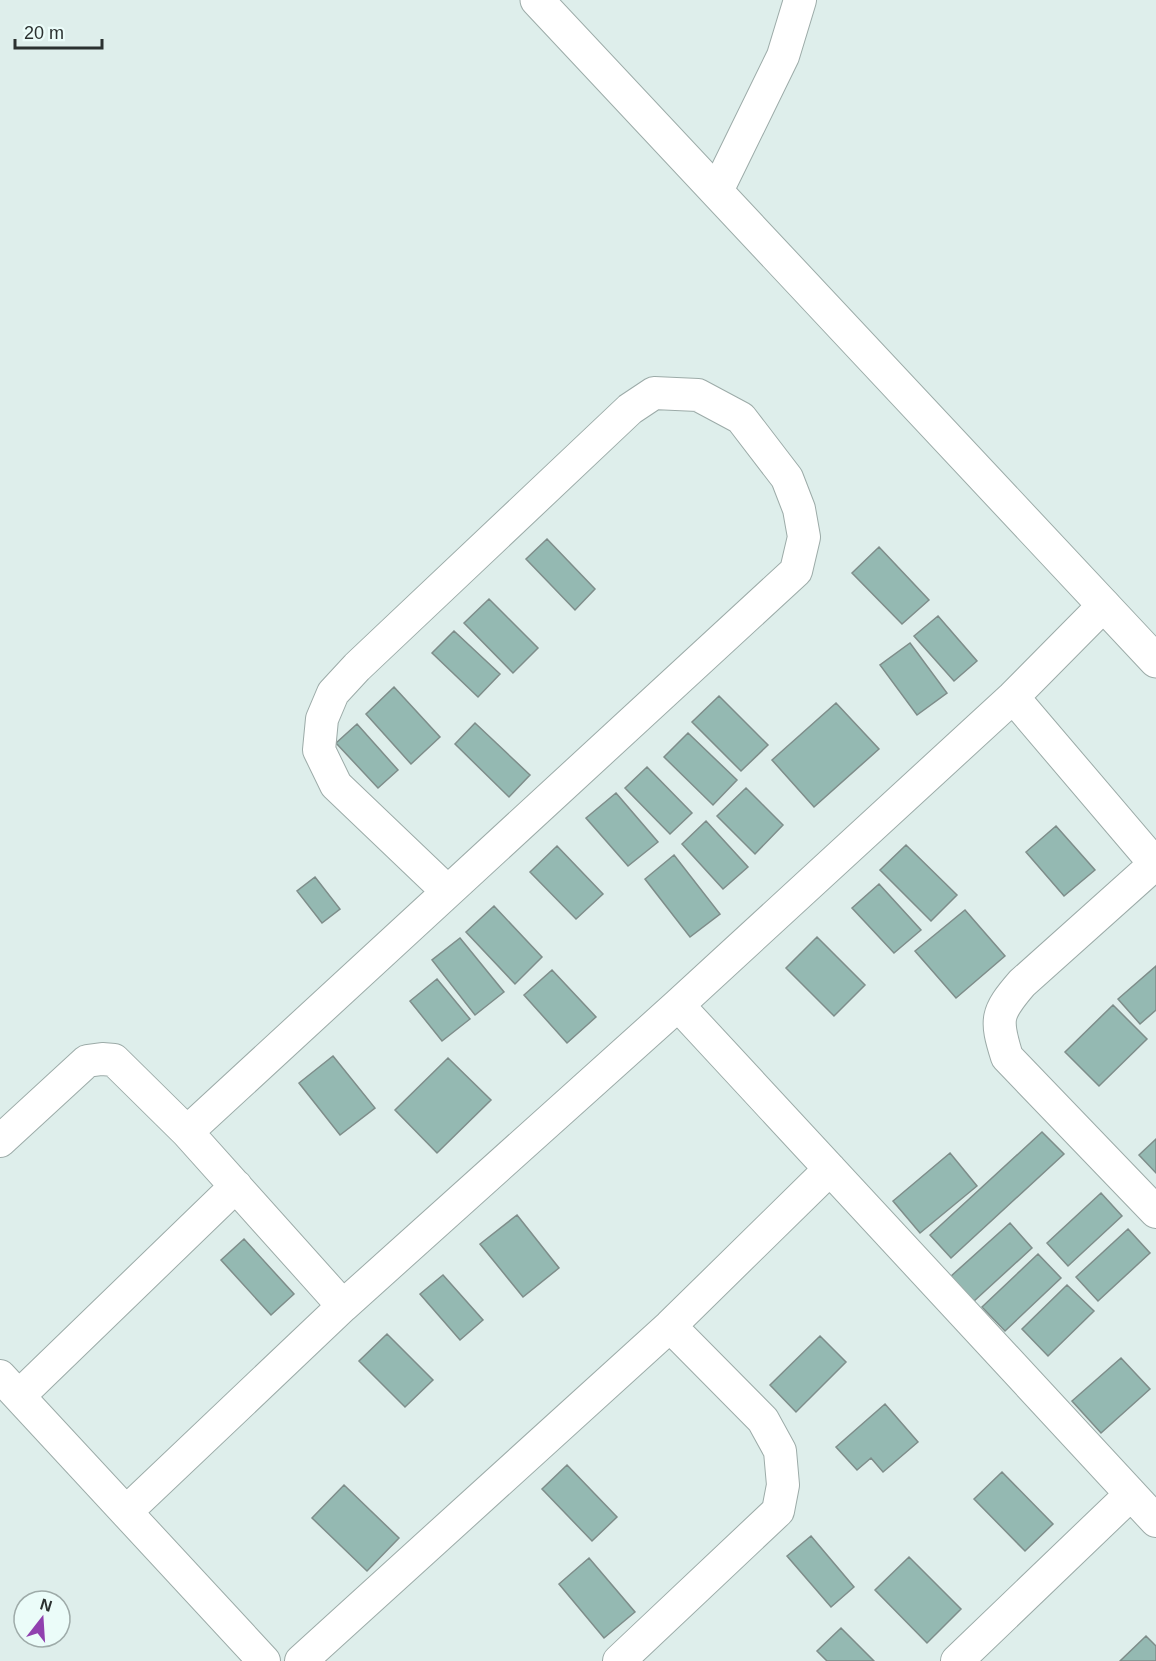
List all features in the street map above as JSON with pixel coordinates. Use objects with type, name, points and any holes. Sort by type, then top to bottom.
[{"type":"main road","points":[[537,0],[1156,661]]},
{"type":"street","points":[[717,191],[783,56],[800,0]]},
{"type":"street","points":[[187,1132],[796,571],[804,537],[799,509],[787,478],[741,418],[698,395],[654,393],[630,409],[357,667],[333,693],[322,719],[319,750],[336,785],[447,891]]},
{"type":"street","points":[[126,1512],[343,1306],[678,1005],[1013,698],[1104,605]]},
{"type":"street","points":[[1013,698],[1156,865],[1022,983],[1003,1005],[998,1030],[1007,1057],[1156,1212]]},
{"type":"street","points":[[678,1005],[1156,1521]]},
{"type":"street","points":[[0,1141],[77,1068],[87,1061],[114,1060],[187,1132],[343,1306]]},
{"type":"street","points":[[301,1661],[670,1326],[830,1169]]},
{"type":"street","points":[[236,1186],[10,1386],[264,1661]]},
{"type":"street","points":[[619,1661],[778,1510],[783,1485],[780,1451],[763,1420],[670,1326]]},
{"type":"street","points":[[957,1661],[1130,1495]]},
{"type":"building","points":[[547,539],[595,589],[575,610],[526,559]]},
{"type":"building","points":[[879,547],[929,600],[902,624],[852,573]]},
{"type":"building","points":[[489,599],[538,648],[513,673],[464,623]]},
{"type":"building","points":[[938,616],[977,661],[954,681],[914,636]]},
{"type":"building","points":[[454,631],[500,674],[478,697],[432,653]]},
{"type":"building","points":[[910,643],[947,693],[917,715],[880,665]]},
{"type":"building","points":[[394,687],[440,737],[411,764],[366,714]]},
{"type":"building","points":[[719,696],[768,745],[741,771],[692,722]]},
{"type":"building","points":[[836,703],[879,749],[814,807],[772,760]]},
{"type":"building","points":[[475,723],[530,775],[509,797],[455,744]]},
{"type":"building","points":[[357,724],[398,770],[378,788],[336,743]]},
{"type":"building","points":[[688,733],[737,780],[713,805],[664,757]]},
{"type":"building","points":[[647,767],[692,813],[670,834],[625,788]]},
{"type":"building","points":[[746,788],[783,825],[755,854],[717,816]]},
{"type":"building","points":[[616,793],[658,842],[628,866],[586,818]]},
{"type":"building","points":[[706,821],[748,867],[723,889],[682,844]]},
{"type":"building","points":[[1056,826],[1095,870],[1064,896],[1026,852]]},
{"type":"building","points":[[906,845],[957,895],[931,921],[880,870]]},
{"type":"building","points":[[557,846],[603,894],[576,919],[530,872]]},
{"type":"building","points":[[674,855],[720,914],[690,937],[645,879]]},
{"type":"building","points":[[315,877],[340,909],[322,923],[297,891]]},
{"type":"building","points":[[879,884],[921,930],[894,953],[852,908]]},
{"type":"building","points":[[494,906],[542,957],[515,984],[466,932]]},
{"type":"building","points":[[965,910],[1005,956],[956,998],[915,951]]},
{"type":"building","points":[[817,937],[865,985],[834,1016],[786,968]]},
{"type":"building","points":[[460,938],[504,992],[475,1015],[432,960]]},
{"type":"building","points":[[1156,966],[1156,1010],[1140,1024],[1118,999]]},
{"type":"building","points":[[552,970],[596,1017],[567,1043],[524,995]]},
{"type":"building","points":[[437,979],[470,1019],[442,1041],[410,1001]]},
{"type":"building","points":[[1113,1005],[1147,1039],[1099,1086],[1065,1052]]},
{"type":"building","points":[[333,1056],[375,1108],[340,1135],[299,1083]]},
{"type":"building","points":[[448,1058],[491,1100],[437,1153],[395,1110]]},
{"type":"building","points":[[1042,1132],[1064,1154],[951,1258],[930,1235]]},
{"type":"building","points":[[1156,1139],[1156,1173],[1139,1155]]},
{"type":"building","points":[[950,1153],[977,1186],[920,1233],[893,1201]]},
{"type":"building","points":[[1101,1193],[1122,1216],[1068,1266],[1047,1243]]},
{"type":"building","points":[[517,1215],[559,1268],[523,1297],[480,1244]]},
{"type":"building","points":[[1010,1223],[1032,1248],[973,1302],[950,1277]]},
{"type":"building","points":[[1128,1229],[1150,1253],[1098,1301],[1076,1277]]},
{"type":"building","points":[[244,1239],[294,1294],[271,1315],[221,1260]]},
{"type":"building","points":[[1038,1254],[1061,1278],[1005,1331],[982,1307]]},
{"type":"building","points":[[443,1275],[483,1320],[460,1340],[420,1294]]},
{"type":"building","points":[[1067,1285],[1094,1311],[1048,1356],[1022,1329]]},
{"type":"building","points":[[387,1334],[433,1380],[405,1407],[359,1361]]},
{"type":"building","points":[[820,1336],[846,1362],[796,1412],[770,1385]]},
{"type":"building","points":[[1121,1358],[1150,1389],[1101,1433],[1072,1401]]},
{"type":"building","points":[[885,1404],[918,1442],[883,1472],[871,1458],[857,1470],[836,1447]]},
{"type":"building","points":[[567,1465],[617,1517],[592,1541],[542,1489]]},
{"type":"building","points":[[1002,1472],[1053,1524],[1025,1551],[974,1499]]},
{"type":"building","points":[[344,1485],[399,1538],[367,1571],[312,1518]]},
{"type":"building","points":[[811,1536],[854,1587],[831,1607],[787,1556]]},
{"type":"building","points":[[909,1557],[961,1609],[927,1643],[875,1590]]},
{"type":"building","points":[[589,1558],[635,1612],[604,1638],[559,1584]]},
{"type":"building","points":[[841,1628],[874,1661],[827,1661],[817,1651]]},
{"type":"building","points":[[1146,1636],[1156,1646],[1156,1661],[1120,1661]]}]
